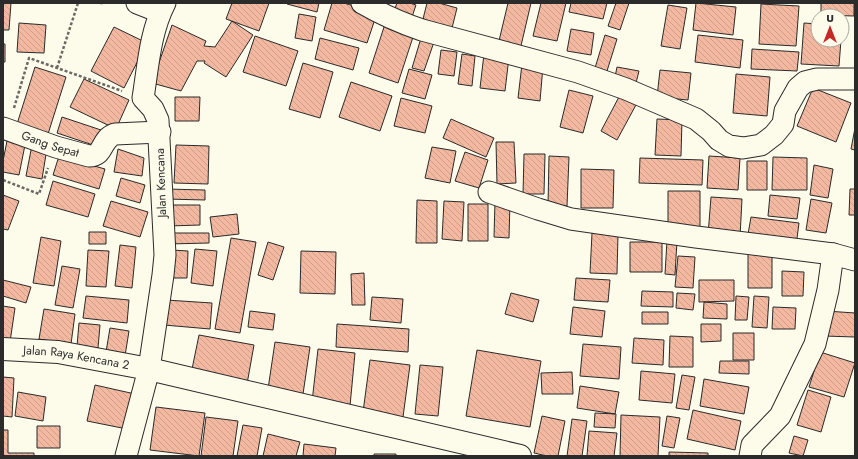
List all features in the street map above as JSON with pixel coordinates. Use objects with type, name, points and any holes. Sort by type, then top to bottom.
[{"type":"street","points":[[137,3],[163,8],[153,36],[143,98]]},
{"type":"street","points":[[362,3],[377,12],[422,30],[578,72],[626,90],[696,119],[711,131],[719,140],[729,146],[744,148],[761,145],[774,135],[783,124],[785,111],[798,88],[804,82],[818,79],[855,79]]},
{"type":"street","name":"Jalan Kencana","points":[[126,456],[149,369],[165,255],[160,186],[160,132],[158,120],[153,109],[143,98]]},
{"type":"street","name":"Gang Sepat","points":[[6,129],[56,147],[89,156],[95,156],[99,153],[109,136],[115,134],[160,132]]},
{"type":"street","points":[[490,192],[571,219],[696,237],[833,254],[855,260]]},
{"type":"street","points":[[750,456],[752,445],[780,416],[815,344],[826,297],[833,254]]},
{"type":"street","name":"Jalan Raya Kencana 2","points":[[3,349],[58,352],[149,369],[520,456]]},
{"type":"path","points":[[57,68],[78,3]]},
{"type":"path","points":[[100,3],[105,3]]},
{"type":"path","points":[[6,129],[29,58],[143,98]]},
{"type":"path","points":[[3,180],[39,194],[56,147]]},
{"type":"building","points":[[3,3],[11,3],[9,30],[3,30]]},
{"type":"building","points":[[232,3],[269,3],[259,31],[226,19]]},
{"type":"building","points":[[287,3],[319,3],[317,12]]},
{"type":"building","points":[[332,3],[344,3],[377,13],[367,43],[324,30]]},
{"type":"building","points":[[397,3],[410,3],[416,5],[412,17],[394,11]]},
{"type":"building","points":[[427,3],[439,3],[457,8],[452,28],[423,19]]},
{"type":"building","points":[[508,3],[531,3],[520,50],[498,45]]},
{"type":"building","points":[[541,3],[566,3],[557,41],[533,36]]},
{"type":"building","points":[[571,3],[607,3],[603,19],[569,12]]},
{"type":"building","points":[[616,3],[629,3],[620,30],[608,26]]},
{"type":"building","points":[[696,3],[736,7],[733,35],[693,30]]},
{"type":"building","points":[[821,3],[854,3],[854,16],[850,16],[850,8],[821,8]]},
{"type":"building","points":[[761,4],[799,6],[796,46],[759,44]]},
{"type":"building","points":[[668,5],[687,8],[680,49],[661,46]]},
{"type":"building","points":[[299,14],[316,17],[312,41],[295,38]]},
{"type":"building","points":[[232,21],[253,35],[226,77],[204,63],[205,61],[197,61],[181,91],[152,83],[172,25],[206,41],[204,46],[215,47]]},
{"type":"building","points":[[19,23],[46,25],[44,53],[17,52]]},
{"type":"building","points":[[804,23],[810,23],[810,48],[840,48],[839,66],[801,64]]},
{"type":"building","points":[[385,24],[414,34],[398,83],[369,73]]},
{"type":"building","points":[[114,27],[147,43],[124,88],[91,71]]},
{"type":"building","points":[[571,29],[594,33],[591,55],[567,51]]},
{"type":"building","points":[[605,35],[617,39],[607,71],[595,68]]},
{"type":"building","points":[[698,35],[743,40],[740,68],[695,62]]},
{"type":"building","points":[[255,36],[298,51],[286,86],[243,72]]},
{"type":"building","points":[[320,38],[359,48],[353,70],[315,59]]},
{"type":"building","points":[[421,38],[434,42],[424,71],[412,68]]},
{"type":"building","points":[[3,44],[5,44],[5,62],[3,62]]},
{"type":"building","points":[[752,49],[799,52],[797,71],[751,69]]},
{"type":"building","points":[[441,50],[457,52],[454,76],[438,74]]},
{"type":"building","points":[[462,54],[475,56],[472,86],[458,84]]},
{"type":"building","points":[[484,54],[509,57],[505,91],[480,88]]},
{"type":"building","points":[[303,63],[333,72],[320,118],[289,109]]},
{"type":"building","points":[[522,64],[543,66],[540,101],[518,98]]},
{"type":"building","points":[[35,67],[66,77],[48,134],[17,124]]},
{"type":"building","points":[[617,67],[639,71],[635,87],[614,82]]},
{"type":"building","points":[[409,69],[432,75],[425,99],[402,93]]},
{"type":"building","points":[[660,70],[691,73],[688,100],[657,97]]},
{"type":"building","points":[[736,74],[770,77],[767,116],[733,113]]},
{"type":"building","points":[[84,79],[129,100],[116,129],[70,107]]},
{"type":"building","points":[[351,82],[392,96],[380,131],[339,117]]},
{"type":"building","points":[[813,88],[851,103],[836,142],[797,126]]},
{"type":"building","points":[[569,90],[593,96],[583,133],[560,127]]},
{"type":"building","points":[[620,95],[637,103],[617,140],[601,131]]},
{"type":"building","points":[[175,97],[200,97],[199,121],[175,121]]},
{"type":"building","points":[[401,98],[432,106],[425,133],[394,126]]},
{"type":"building","points":[[62,117],[104,131],[99,147],[57,133]]},
{"type":"building","points":[[451,119],[494,138],[486,157],[443,138]]},
{"type":"building","points":[[657,119],[682,120],[681,156],[655,155]]},
{"type":"building","points":[[855,128],[855,150],[851,149]]},
{"type":"building","points":[[8,136],[26,140],[19,175],[3,172],[3,161]]},
{"type":"building","points":[[496,142],[514,142],[516,183],[497,184]]},
{"type":"building","points":[[32,145],[47,148],[42,179],[26,176]]},
{"type":"building","points":[[176,145],[209,146],[208,184],[174,183]]},
{"type":"building","points":[[432,147],[456,151],[450,183],[425,178]]},
{"type":"building","points":[[118,149],[144,158],[142,176],[114,172]]},
{"type":"building","points":[[465,152],[488,160],[479,188],[455,181]]},
{"type":"building","points":[[524,154],[545,154],[544,194],[523,194]]},
{"type":"building","points":[[59,156],[105,169],[99,189],[53,175]]},
{"type":"building","points":[[549,156],[569,157],[567,206],[548,206]]},
{"type":"building","points":[[709,156],[740,158],[738,190],[707,188]]},
{"type":"building","points":[[773,157],[807,158],[807,190],[772,190]]},
{"type":"building","points":[[640,158],[703,160],[702,185],[639,183]]},
{"type":"building","points":[[747,161],[767,161],[767,190],[747,190]]},
{"type":"building","points":[[814,165],[833,169],[828,198],[810,195]]},
{"type":"building","points":[[581,169],[614,170],[613,208],[581,208]]},
{"type":"building","points":[[121,178],[145,185],[140,203],[116,196]]},
{"type":"building","points":[[53,181],[95,194],[88,217],[46,205]]},
{"type":"building","points":[[166,189],[205,190],[205,200],[166,199]]},
{"type":"building","points":[[850,189],[855,189],[855,215],[849,215]]},
{"type":"building","points":[[668,191],[700,191],[700,228],[668,228]]},
{"type":"building","points":[[3,195],[19,201],[8,230],[3,229]]},
{"type":"building","points":[[770,195],[800,198],[797,219],[768,216]]},
{"type":"building","points":[[711,197],[742,199],[740,237],[708,235]]},
{"type":"building","points":[[811,199],[832,203],[826,233],[806,230]]},
{"type":"building","points":[[417,200],[437,201],[437,243],[416,243]]},
{"type":"building","points":[[111,201],[148,212],[140,237],[103,226]]},
{"type":"building","points":[[444,201],[464,202],[462,241],[442,239]]},
{"type":"building","points":[[495,201],[510,202],[509,238],[494,237]]},
{"type":"building","points":[[468,204],[488,204],[488,241],[468,241]]},
{"type":"building","points":[[169,205],[200,205],[200,225],[169,226]]},
{"type":"building","points":[[237,214],[239,234],[213,237],[210,217]]},
{"type":"building","points":[[751,217],[799,223],[796,246],[747,240]]},
{"type":"building","points":[[89,232],[106,232],[106,244],[89,244]]},
{"type":"building","points":[[167,233],[209,233],[209,243],[168,244]]},
{"type":"building","points":[[592,233],[618,234],[617,274],[590,273]]},
{"type":"building","points":[[41,237],[61,241],[54,286],[33,283]]},
{"type":"building","points":[[231,238],[256,242],[240,333],[215,329]]},
{"type":"building","points":[[667,241],[677,241],[675,275],[665,274]]},
{"type":"building","points":[[268,242],[284,247],[273,280],[258,275]]},
{"type":"building","points":[[630,242],[662,242],[662,272],[630,272]]},
{"type":"building","points":[[120,245],[136,247],[132,288],[115,286]]},
{"type":"building","points":[[195,249],[217,251],[213,286],[191,283]]},
{"type":"building","points":[[88,250],[109,251],[106,287],[86,286]]},
{"type":"building","points":[[172,250],[188,251],[187,278],[171,278]]},
{"type":"building","points":[[748,250],[772,250],[772,288],[748,288]]},
{"type":"building","points":[[301,251],[336,252],[335,294],[300,293]]},
{"type":"building","points":[[678,256],[695,257],[693,288],[675,287]]},
{"type":"building","points":[[62,266],[80,269],[73,308],[55,305]]},
{"type":"building","points":[[782,271],[804,272],[803,296],[782,296]]},
{"type":"building","points":[[364,273],[365,305],[352,305],[351,274]]},
{"type":"building","points":[[576,278],[610,280],[608,302],[574,300]]},
{"type":"building","points":[[3,280],[31,287],[26,303],[3,296]]},
{"type":"building","points":[[699,280],[734,280],[734,301],[699,302]]},
{"type":"building","points":[[642,291],[673,292],[673,307],[641,306]]},
{"type":"building","points":[[511,293],[539,300],[533,322],[505,314]]},
{"type":"building","points":[[677,293],[695,294],[693,310],[676,308]]},
{"type":"building","points":[[86,296],[129,300],[127,323],[83,318]]},
{"type":"building","points":[[736,296],[749,297],[747,320],[735,320]]},
{"type":"building","points":[[754,296],[769,297],[767,328],[752,327]]},
{"type":"building","points":[[372,297],[403,299],[401,323],[370,320]]},
{"type":"building","points":[[166,300],[212,303],[210,329],[164,325]]},
{"type":"building","points":[[704,302],[727,304],[727,319],[703,318]]},
{"type":"building","points":[[3,306],[15,308],[10,342],[3,341]]},
{"type":"building","points":[[573,307],[605,311],[602,337],[570,334]]},
{"type":"building","points":[[773,307],[796,308],[795,329],[772,329]]},
{"type":"building","points":[[44,309],[75,314],[71,344],[39,339]]},
{"type":"building","points":[[250,311],[275,314],[273,330],[248,327]]},
{"type":"building","points":[[826,311],[855,313],[855,337],[824,336]]},
{"type":"building","points":[[642,312],[668,312],[668,324],[642,324]]},
{"type":"building","points":[[79,323],[100,325],[98,348],[77,346]]},
{"type":"building","points":[[337,324],[409,329],[408,352],[336,347]]},
{"type":"building","points":[[701,324],[721,324],[721,341],[701,342]]},
{"type":"building","points":[[110,328],[129,331],[125,356],[106,352]]},
{"type":"building","points":[[733,333],[754,333],[754,360],[733,360]]},
{"type":"building","points":[[199,335],[254,345],[247,384],[191,374]]},
{"type":"building","points":[[670,336],[693,337],[693,367],[669,367]]},
{"type":"building","points":[[634,338],[664,340],[663,365],[632,363]]},
{"type":"building","points":[[275,342],[310,347],[303,394],[268,389]]},
{"type":"building","points":[[583,344],[621,347],[619,379],[580,376]]},
{"type":"building","points":[[318,349],[355,353],[350,406],[312,402]]},
{"type":"building","points":[[477,350],[541,361],[530,427],[466,416]]},
{"type":"building","points":[[820,352],[855,363],[844,397],[809,387]]},
{"type":"building","points":[[370,360],[410,365],[403,417],[363,412]]},
{"type":"building","points":[[720,361],[749,361],[749,374],[719,373]]},
{"type":"building","points":[[420,365],[443,367],[438,416],[415,414]]},
{"type":"building","points":[[641,371],[675,374],[672,403],[639,400]]},
{"type":"building","points":[[572,372],[573,394],[542,394],[541,373]]},
{"type":"building","points":[[682,375],[695,377],[689,410],[676,408]]},
{"type":"building","points":[[3,377],[14,378],[12,417],[3,416]]},
{"type":"building","points":[[704,379],[749,387],[744,414],[700,406]]},
{"type":"building","points":[[95,385],[135,394],[127,429],[87,421]]},
{"type":"building","points":[[580,386],[619,392],[615,414],[577,408]]},
{"type":"building","points":[[808,390],[831,397],[821,432],[797,425]]},
{"type":"building","points":[[18,392],[46,397],[43,421],[15,416]]},
{"type":"building","points":[[156,407],[205,413],[199,456],[150,450]]},
{"type":"building","points":[[693,410],[741,421],[735,450],[687,439]]},
{"type":"building","points":[[595,413],[616,414],[615,428],[594,427]]},
{"type":"building","points":[[621,415],[660,417],[658,456],[620,456]]},
{"type":"building","points":[[542,416],[565,421],[558,456],[547,456],[534,453]]},
{"type":"building","points":[[667,416],[680,418],[674,448],[662,446]]},
{"type":"building","points":[[206,417],[238,421],[233,456],[201,456]]},
{"type":"building","points":[[572,419],[587,421],[582,456],[567,456]]},
{"type":"building","points":[[243,425],[262,428],[257,456],[237,456]]},
{"type":"building","points":[[37,426],[60,426],[60,448],[37,448]]},
{"type":"building","points":[[3,430],[8,430],[8,453],[34,453],[34,456],[3,456]]},
{"type":"building","points":[[589,431],[617,433],[614,456],[587,456]]},
{"type":"building","points":[[268,434],[300,442],[296,456],[263,456]]},
{"type":"building","points":[[794,436],[808,440],[803,456],[789,453]]},
{"type":"building","points":[[304,444],[336,448],[335,456],[303,456]]},
{"type":"building","points":[[669,452],[708,453],[708,456],[669,456]]},
{"type":"building","points":[[374,454],[396,454],[396,456],[374,456]]}]
